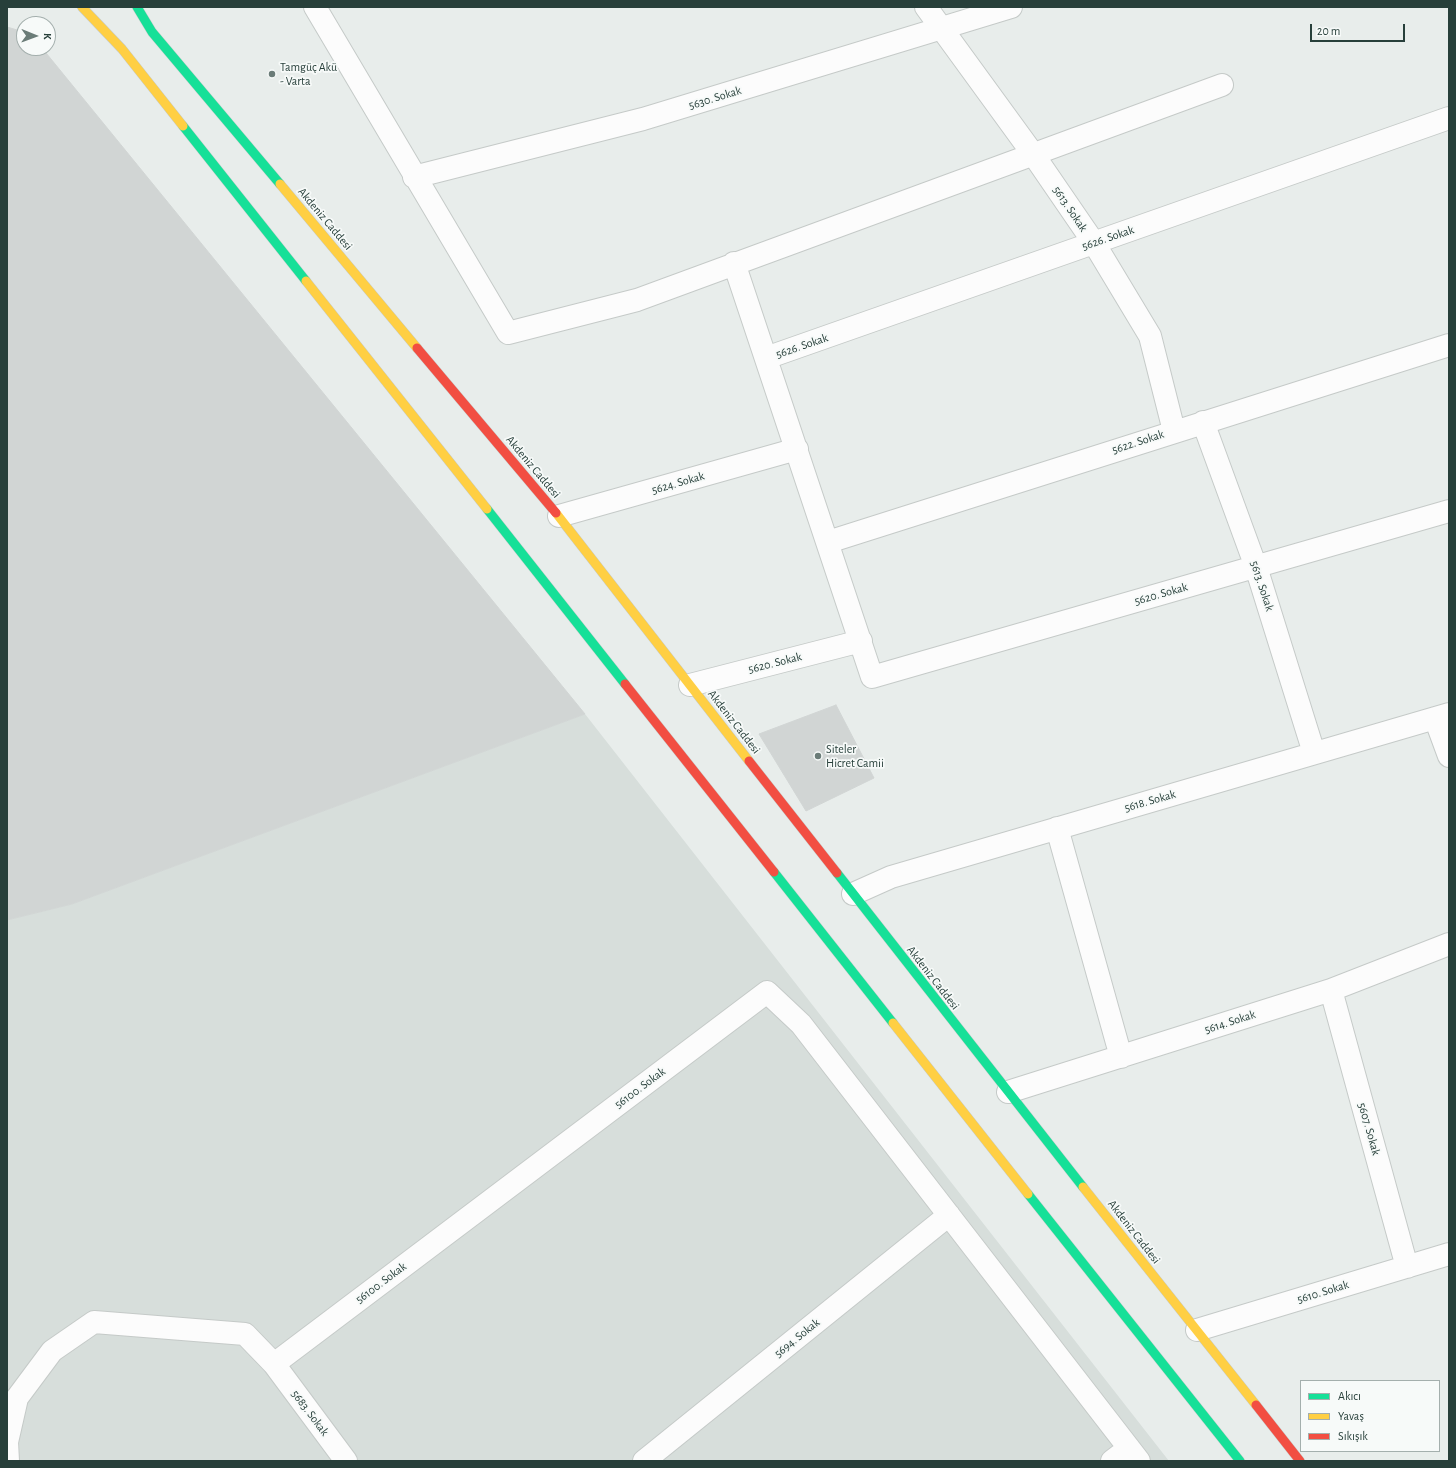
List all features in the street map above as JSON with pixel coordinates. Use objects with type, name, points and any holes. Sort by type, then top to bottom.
[{"type":"main road","points":[[82,7],[122,49],[1240,1461]]},
{"type":"main road","name":"Akdeniz Caddesi","points":[[137,7],[152,32],[559,516],[1008,1092],[1300,1461]]},
{"type":"street","points":[[315,7],[414,177],[508,333],[637,300],[734,263],[1222,85]]},
{"type":"street","name":"5613. Sokak","points":[[926,7],[1033,154],[1094,243],[1150,336],[1174,431]]},
{"type":"street","name":"5630. Sokak","points":[[414,177],[643,119],[1011,7]]},
{"type":"street","name":"5626. Sokak","points":[[766,358],[1449,118]]},
{"type":"street","points":[[734,263],[861,642]]},
{"type":"street","name":"5622. Sokak","points":[[828,542],[1449,344]]},
{"type":"street","name":"5613. Sokak","points":[[1203,422],[1256,567],[1314,753]]},
{"type":"street","name":"5624. Sokak","points":[[559,516],[797,449]]},
{"type":"street","name":"5620. Sokak","points":[[690,685],[861,642],[872,677],[1449,511]]},
{"type":"street","points":[[1442,716],[1449,756]]},
{"type":"street","name":"5618. Sokak","points":[[853,894],[891,877],[1442,716]]},
{"type":"street","points":[[1057,828],[1121,1057]]},
{"type":"street","name":"5614. Sokak","points":[[1008,1092],[1331,990],[1449,944]]},
{"type":"street","name":"5607. Sokak","points":[[1331,990],[1407,1267]]},
{"type":"street","name":"56100. Sokak","points":[[274,1364],[767,992],[801,1024],[949,1215]]},
{"type":"street","points":[[949,1215],[1134,1454],[1112,1461]]},
{"type":"street","name":"5694. Sokak","points":[[644,1461],[949,1215]]},
{"type":"street","name":"5610. Sokak","points":[[1197,1330],[1449,1254]]},
{"type":"street","points":[[8,1461],[7,1442],[17,1398],[52,1351],[94,1322],[245,1334],[274,1364]]},
{"type":"street","name":"5683. Sokak","points":[[274,1364],[346,1461]]},
{"type":"shaded area","points":[[585,714],[1169,1461],[7,1461],[7,920],[72,904]]},
{"type":"building","points":[[7,27],[16,30],[16,56],[49,56],[585,714],[72,904],[7,920]]},
{"type":"building","name":"Siteler Hicret Camii","points":[[836,705],[874,778],[806,811],[759,734]]},
{"type":"traffic: fast","points":[[137,7],[152,32],[280,184]]},
{"type":"traffic: fast","points":[[183,126],[306,281]]},
{"type":"traffic: fast","points":[[487,509],[625,684]]},
{"type":"traffic: fast","points":[[774,872],[893,1023]]},
{"type":"traffic: fast","points":[[837,873],[1083,1187]]},
{"type":"traffic: fast","points":[[1028,1194],[1240,1461]]},
{"type":"traffic: slow","points":[[82,7],[122,49],[183,126]]},
{"type":"traffic: slow","points":[[280,184],[417,348]]},
{"type":"traffic: slow","points":[[306,281],[487,509]]},
{"type":"traffic: slow","points":[[556,513],[749,761]]},
{"type":"traffic: slow","points":[[893,1023],[1028,1194]]},
{"type":"traffic: slow","points":[[1083,1187],[1256,1405]]},
{"type":"traffic: jam","points":[[417,348],[556,513]]},
{"type":"traffic: jam","points":[[625,684],[774,872]]},
{"type":"traffic: jam","points":[[749,761],[837,873]]},
{"type":"traffic: jam","points":[[1256,1405],[1300,1461]]},
{"type":"place","name":"Tamgüç Akü - Varta","points":[[272,74]]},
{"type":"place","name":"Siteler Hicret Camii","points":[[818,756]]}]
